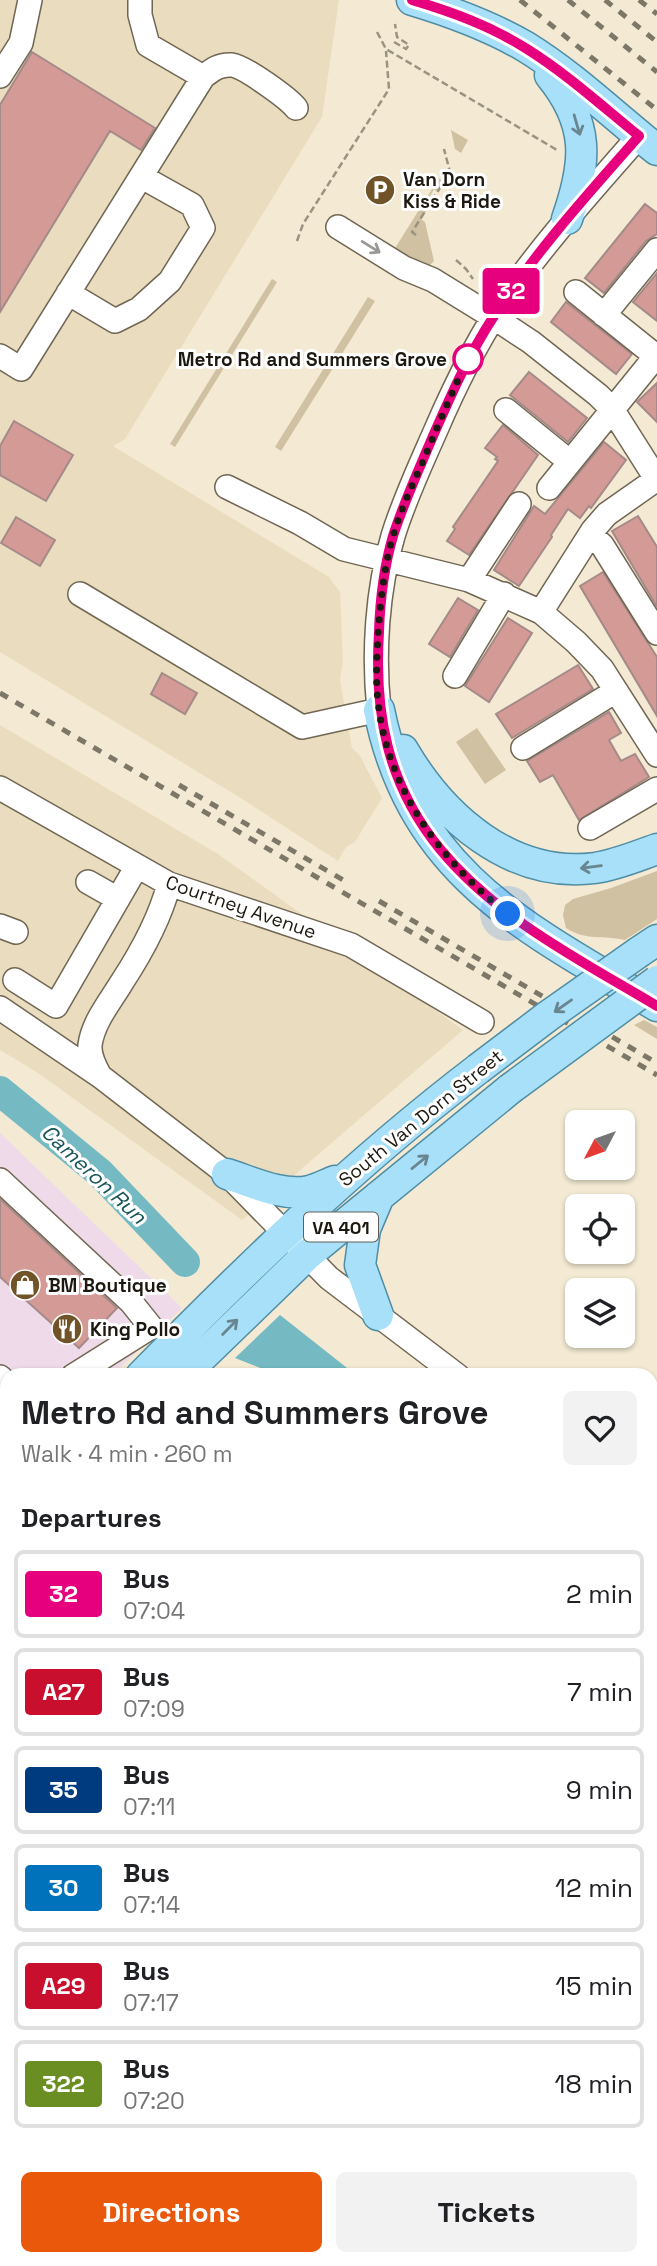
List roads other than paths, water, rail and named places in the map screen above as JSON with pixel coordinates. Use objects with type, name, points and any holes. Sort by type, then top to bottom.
[{"type":"main road","points":[[403,12],[485,26],[527,48],[648,143]]},
{"type":"main road","points":[[527,48],[556,83],[579,128],[581,172],[567,219]]},
{"type":"main road","points":[[379,710],[412,766],[446,810],[467,828],[508,853],[548,866],[572,869],[596,867],[657,849]]},
{"type":"main road","points":[[379,710],[391,759],[407,797],[439,847],[460,871],[508,914],[545,940],[657,1006]]},
{"type":"main road","name":"South Van Dorn Street","points":[[149,1368],[285,1232],[420,1114],[548,1016],[648,946]]},
{"type":"main road","name":"South Van Dorn Street","points":[[190,1368],[307,1255],[379,1195],[510,1089],[657,981]]},
{"type":"main road","points":[[227,1174],[271,1188],[299,1192],[311,1191],[352,1174]]},
{"type":"main road","points":[[378,1315],[359,1265],[365,1230],[379,1195]]},
{"type":"street","points":[[0,76],[20,43],[30,0]]},
{"type":"street","points":[[140,0],[140,15],[148,45],[203,77]]},
{"type":"street","points":[[0,356],[21,369],[203,77],[217,66],[234,65],[289,99],[296,108]]},
{"type":"street","points":[[80,594],[302,727],[379,710],[377,663],[380,608],[387,561],[404,504],[466,363],[493,317],[540,251],[567,219],[648,143]]},
{"type":"street","points":[[68,293],[114,321],[139,309],[170,281],[203,228],[192,205],[142,177]]},
{"type":"street","points":[[338,227],[404,268],[433,280],[493,317],[541,350],[598,395],[612,410],[657,479],[607,514],[541,612]]},
{"type":"street","points":[[604,314],[657,250]]},
{"type":"street","points":[[549,488],[656,356],[576,292]]},
{"type":"street","points":[[506,410],[570,462]]},
{"type":"street","points":[[227,486],[344,549],[469,580],[541,612],[603,669],[653,740]]},
{"type":"street","points":[[469,580],[519,504]]},
{"type":"street","points":[[590,536],[602,545],[657,633]]},
{"type":"street","points":[[455,676],[504,594]]},
{"type":"street","points":[[523,748],[616,691]]},
{"type":"street","name":"Courtney Avenue","points":[[0,788],[169,884],[351,945],[482,1022]]},
{"type":"street","points":[[590,828],[657,789]]},
{"type":"street","points":[[15,980],[56,1006],[137,866]]},
{"type":"street","points":[[88,882],[118,899]]},
{"type":"street","points":[[100,1076],[93,1064],[89,1048],[95,1025],[146,939],[162,907],[169,884]]},
{"type":"street","points":[[0,1008],[100,1076],[227,1174],[329,1278],[448,1368]]},
{"type":"street","points":[[0,1180],[131,1302],[151,1327],[86,1368]]},
{"type":"water","points":[[280,1315],[347,1368],[260,1368],[235,1358]]},
{"type":"waterway","name":"Cameron Run","points":[[0,1091],[100,1173],[185,1262]]},
{"type":"railway","points":[[520,0],[657,110]]},
{"type":"railway","points":[[568,0],[657,72]]},
{"type":"railway","points":[[605,0],[657,42]]},
{"type":"railway","points":[[639,0],[657,14]]},
{"type":"railway","points":[[0,693],[657,1075]]},
{"type":"railway","points":[[179,785],[345,881]]},
{"type":"railway","points":[[379,901],[657,1063]]},
{"type":"place","name":"Van Dorn Kiss & Ride","points":[[380,190]]},
{"type":"place","name":"Metro Rd and Summers Grove","points":[[468,359]]},
{"type":"place","name":"BM Boutique","points":[[25,1285]]},
{"type":"place","name":"King Pollo","points":[[67,1329]]}]
